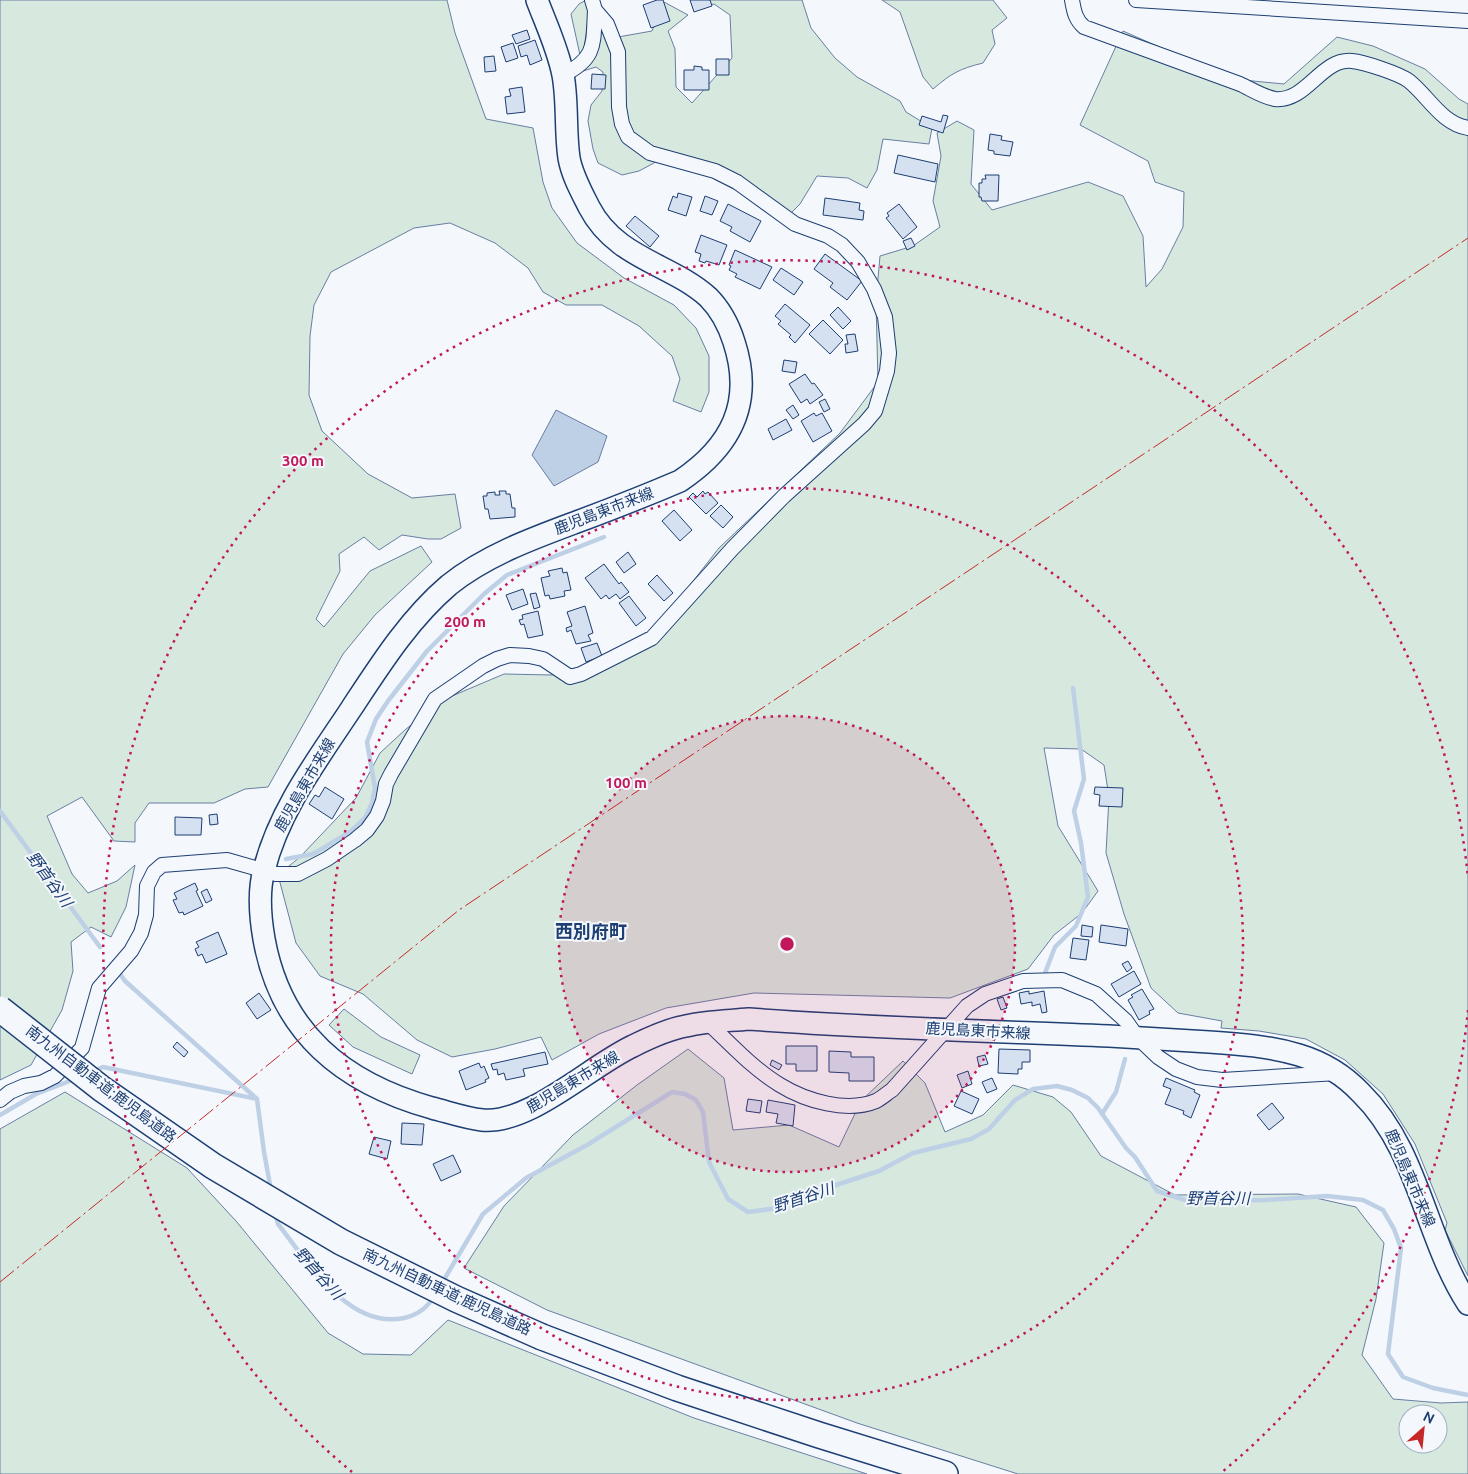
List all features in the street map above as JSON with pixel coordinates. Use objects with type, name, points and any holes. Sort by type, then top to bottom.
[{"type":"highway","name":"南九州自動車道;鹿児島道路","points":[[0,1008],[102,1089],[213,1166],[341,1242],[456,1299],[542,1336],[677,1388],[944,1474]]},
{"type":"main road","name":"鹿児島東市来線","points":[[537,0],[563,75],[570,160],[575,179],[590,210],[617,241],[636,255],[693,285],[709,298],[731,332],[739,356],[740,400],[735,420],[714,454],[699,468],[680,481],[520,544],[484,563],[451,584],[426,606],[398,640],[374,675],[308,774],[293,800],[274,837],[260,888],[261,919],[268,957],[278,987],[291,1012],[312,1042],[328,1057],[354,1075],[389,1093],[423,1105],[484,1120],[500,1120],[527,1111],[631,1047],[683,1026],[707,1022],[749,1019],[1138,1038],[1251,1045],[1279,1050],[1300,1055],[1338,1074],[1361,1092],[1383,1117],[1399,1145],[1441,1250],[1468,1304]]},
{"type":"street","points":[[1072,0],[1078,22],[1084,27],[1240,84],[1264,96],[1275,99],[1285,98],[1303,89],[1337,63],[1353,61],[1394,73],[1408,80],[1443,116],[1452,122],[1468,128]]},
{"type":"street","points":[[1136,0],[1468,21]]},
{"type":"street","points":[[563,75],[579,67],[592,48],[594,5]]},
{"type":"street","points":[[0,1100],[10,1092],[55,1076],[82,1048],[100,988],[131,951],[141,933],[146,914],[147,886],[154,872],[162,865],[227,860],[264,869],[276,874],[298,874],[334,854],[367,830],[377,816],[383,801],[386,784],[435,699],[483,666],[496,659],[510,655],[543,659],[570,676],[581,674],[652,638],[732,549],[784,496],[864,424],[875,411],[887,371],[889,353],[884,316],[874,289],[858,262],[842,245],[828,236],[795,224],[737,182],[715,171],[650,153],[628,137],[622,124],[619,107],[618,52],[607,24],[594,5]]},
{"type":"street","points":[[707,1022],[780,1086],[809,1098],[837,1106],[859,1106],[877,1100],[892,1090],[967,1006],[985,994],[1023,981],[1062,980],[1096,994],[1126,1021],[1138,1038],[1158,1057],[1176,1069],[1197,1077],[1222,1080],[1338,1074]]},
{"type":"shaded area","points":[[0,0],[447,0],[455,33],[486,119],[533,128],[543,182],[552,208],[577,243],[624,278],[674,305],[696,328],[709,356],[709,392],[701,412],[673,401],[680,379],[672,356],[639,326],[602,305],[566,305],[543,292],[528,268],[495,243],[450,223],[414,228],[331,272],[314,305],[310,336],[309,395],[322,431],[368,474],[412,498],[455,494],[461,528],[441,539],[402,535],[379,550],[364,537],[339,554],[340,571],[316,619],[324,627],[370,571],[421,546],[432,562],[375,615],[343,654],[268,787],[245,789],[214,803],[149,803],[135,823],[135,842],[114,841],[82,797],[47,816],[72,874],[88,893],[117,881],[135,865],[126,907],[111,937],[91,927],[71,942],[73,971],[62,1010],[31,1065],[0,1080]]},
{"type":"shaded area","points":[[586,0],[618,37],[652,31],[664,2],[688,15],[668,31],[675,49],[676,87],[692,103],[732,58],[730,15],[714,4],[694,9],[699,0],[802,0],[811,28],[835,58],[857,77],[900,101],[906,112],[932,128],[929,144],[883,139],[877,170],[867,188],[848,178],[817,176],[800,204],[791,213],[761,203],[716,180],[687,160],[667,156],[639,171],[622,175],[598,163],[593,149],[588,121],[591,105],[602,91],[603,72],[596,67],[580,72],[580,55],[571,14],[579,4]]},
{"type":"shaded area","points":[[882,0],[993,0],[1007,18],[992,30],[995,44],[983,63],[956,72],[933,89],[923,77],[900,12]]},
{"type":"shaded area","points":[[1123,31],[1232,79],[1284,84],[1337,37],[1373,46],[1425,69],[1459,99],[1468,104],[1468,1276],[1445,1230],[1447,1223],[1415,1144],[1383,1094],[1345,1060],[1306,1039],[1259,1031],[1221,1028],[1222,1021],[1178,1013],[1151,988],[1124,914],[1106,853],[1109,797],[1104,765],[1081,749],[1044,748],[1058,826],[1098,891],[1082,913],[1054,935],[1028,969],[950,998],[754,993],[666,1008],[599,1034],[552,1060],[541,1037],[495,1049],[452,1057],[417,1040],[363,994],[320,976],[296,943],[278,875],[300,857],[356,798],[380,753],[406,729],[445,699],[504,674],[552,675],[626,656],[665,617],[719,548],[840,433],[878,382],[876,301],[880,256],[913,246],[940,227],[933,201],[941,156],[937,133],[957,121],[974,130],[971,184],[992,210],[1088,182],[1123,196],[1143,236],[1146,287],[1162,269],[1183,227],[1184,192],[1155,182],[1148,161],[1080,125]]},
{"type":"shaded area","points":[[344,1009],[381,1037],[420,1055],[412,1074],[353,1047],[329,1025]]},
{"type":"shaded area","points":[[688,1049],[724,1078],[733,1130],[789,1125],[839,1147],[861,1101],[903,1061],[925,1083],[945,1132],[983,1115],[1013,1085],[1053,1097],[1071,1112],[1101,1156],[1175,1195],[1298,1194],[1356,1207],[1384,1243],[1376,1299],[1362,1355],[1393,1399],[1441,1403],[1468,1402],[1468,1474],[1018,1474],[857,1423],[547,1310],[464,1268],[504,1206],[573,1135],[637,1085]]},
{"type":"shaded area","points":[[65,1092],[187,1168],[236,1221],[328,1333],[363,1354],[411,1355],[448,1320],[694,1418],[867,1474],[0,1474],[0,1129]]},
{"type":"water","points":[[556,410],[607,436],[598,462],[554,486],[532,455]]},
{"type":"building","points":[[663,0],[670,21],[651,28],[643,5]]},
{"type":"building","points":[[690,0],[710,0],[712,6],[694,12]]},
{"type":"building","points":[[527,30],[530,39],[516,44],[512,35]]},
{"type":"building","points":[[535,40],[542,60],[530,65],[527,55],[521,57],[518,46]]},
{"type":"building","points":[[513,43],[518,58],[506,62],[501,47]]},
{"type":"building","points":[[494,56],[496,71],[485,72],[484,57]]},
{"type":"building","points":[[716,59],[729,59],[729,75],[716,75]]},
{"type":"building","points":[[694,66],[702,67],[702,70],[709,70],[709,90],[684,90],[684,70],[694,70]]},
{"type":"building","points":[[592,74],[606,75],[605,89],[591,89]]},
{"type":"building","points":[[522,87],[525,112],[507,114],[505,97],[511,96],[509,89]]},
{"type":"building","points":[[943,115],[948,116],[943,133],[919,125],[922,116],[941,122]]},
{"type":"building","points":[[990,134],[1002,136],[1001,140],[1013,142],[1010,156],[994,154],[994,151],[988,150]]},
{"type":"building","points":[[898,155],[938,164],[935,182],[894,173]]},
{"type":"building","points":[[985,175],[999,175],[998,201],[982,201],[981,197],[979,197],[979,183],[982,183],[982,179],[986,179]]},
{"type":"building","points":[[678,193],[692,197],[686,216],[668,210],[673,196],[677,198]]},
{"type":"building","points":[[705,196],[718,201],[712,215],[700,211]]},
{"type":"building","points":[[825,198],[860,203],[859,210],[864,211],[863,220],[823,215]]},
{"type":"building","points":[[728,204],[761,221],[750,242],[730,231],[732,227],[720,221]]},
{"type":"building","points":[[899,204],[917,227],[903,239],[886,218],[889,216],[887,213]]},
{"type":"building","points":[[635,216],[659,236],[650,247],[626,226]]},
{"type":"building","points":[[701,235],[727,245],[719,265],[699,261],[701,254],[695,252]]},
{"type":"building","points":[[911,238],[915,246],[907,250],[903,241]]},
{"type":"building","points":[[735,250],[772,267],[760,289],[735,277],[737,274],[729,270]]},
{"type":"building","points":[[825,254],[862,281],[847,300],[830,287],[833,283],[814,269]]},
{"type":"building","points":[[781,268],[803,282],[794,295],[773,280]]},
{"type":"building","points":[[785,304],[810,325],[795,343],[789,337],[791,335],[778,324],[781,321],[775,316]]},
{"type":"building","points":[[838,307],[851,321],[843,329],[830,315]]},
{"type":"building","points":[[823,320],[843,340],[830,354],[809,334]]},
{"type":"building","points":[[855,334],[858,351],[846,353],[845,344],[848,344],[846,335]]},
{"type":"building","points":[[784,360],[797,362],[795,373],[782,371]]},
{"type":"building","points":[[805,374],[823,395],[810,404],[807,399],[801,403],[789,384]]},
{"type":"building","points":[[825,399],[830,409],[824,412],[819,402]]},
{"type":"building","points":[[793,405],[799,415],[793,419],[786,410]]},
{"type":"building","points":[[814,413],[816,416],[822,413],[832,431],[813,442],[801,421]]},
{"type":"building","points":[[786,419],[792,430],[773,440],[768,429]]},
{"type":"building","points":[[499,491],[506,491],[506,494],[510,494],[512,508],[515,508],[515,517],[490,519],[488,509],[485,509],[483,496],[487,496],[487,493],[495,492],[495,495],[500,495]]},
{"type":"building","points":[[703,491],[705,494],[708,492],[718,503],[706,514],[689,497],[693,493],[697,497]]},
{"type":"building","points":[[721,505],[733,517],[723,528],[710,516]]},
{"type":"building","points":[[674,510],[692,530],[680,541],[662,521]]},
{"type":"building","points":[[628,552],[636,564],[624,573],[616,562]]},
{"type":"building","points":[[604,564],[619,584],[621,582],[629,592],[620,599],[616,594],[609,599],[606,595],[601,599],[585,578]]},
{"type":"building","points":[[562,568],[563,573],[567,572],[571,590],[564,591],[565,596],[550,599],[549,595],[545,596],[541,578],[550,576],[548,571]]},
{"type":"building","points":[[657,575],[673,593],[664,601],[648,584]]},
{"type":"building","points":[[523,589],[528,604],[512,610],[506,595]]},
{"type":"building","points":[[536,593],[540,607],[534,609],[530,594]]},
{"type":"building","points":[[629,596],[646,618],[636,626],[619,603]]},
{"type":"building","points":[[585,606],[593,633],[588,635],[591,641],[576,644],[571,630],[567,632],[566,628],[572,626],[567,612]]},
{"type":"building","points":[[538,611],[543,635],[528,638],[524,624],[521,625],[519,620],[523,619],[522,615]]},
{"type":"building","points":[[597,643],[602,656],[586,662],[581,648]]},
{"type":"building","points":[[325,787],[344,799],[332,819],[309,804],[315,795],[319,797]]},
{"type":"building","points":[[1095,787],[1123,788],[1122,807],[1099,806],[1100,795],[1094,794]]},
{"type":"building","points":[[217,814],[218,824],[210,825],[209,815]]},
{"type":"building","points":[[175,817],[202,818],[201,835],[175,835]]},
{"type":"building","points":[[195,883],[198,890],[196,891],[203,906],[184,915],[183,912],[179,913],[173,900],[177,899],[174,893]]},
{"type":"building","points":[[207,889],[212,900],[206,903],[201,892]]},
{"type":"building","points":[[1082,925],[1093,927],[1092,937],[1081,936]]},
{"type":"building","points":[[1101,925],[1128,929],[1126,946],[1099,942]]},
{"type":"building","points":[[218,932],[227,954],[206,963],[202,954],[198,956],[195,949],[199,947],[196,942]]},
{"type":"building","points":[[1073,938],[1089,940],[1086,960],[1070,958]]},
{"type":"building","points":[[1128,961],[1132,968],[1127,972],[1122,964]]},
{"type":"building","points":[[1134,971],[1141,984],[1119,997],[1111,984]]},
{"type":"building","points":[[1142,989],[1154,1009],[1149,1011],[1150,1014],[1139,1020],[1128,1000],[1133,997],[1131,995]]},
{"type":"building","points":[[1029,991],[1029,994],[1044,991],[1047,1012],[1042,1013],[1040,1004],[1032,1006],[1032,1002],[1021,1004],[1019,993]]},
{"type":"building","points":[[259,993],[271,1010],[257,1019],[246,1003]]},
{"type":"building","points":[[1003,997],[1007,1008],[1001,1010],[997,999]]},
{"type":"building","points":[[177,1042],[188,1052],[184,1057],[173,1047]]},
{"type":"building","points":[[786,1046],[817,1046],[817,1071],[796,1071],[796,1064],[786,1064]]},
{"type":"building","points":[[999,1049],[1030,1050],[1030,1062],[1022,1062],[1022,1069],[1018,1069],[1018,1074],[998,1073]]},
{"type":"building","points":[[829,1051],[851,1052],[851,1057],[874,1057],[874,1081],[849,1081],[849,1073],[829,1072]]},
{"type":"building","points":[[545,1052],[548,1064],[523,1069],[525,1076],[506,1080],[504,1073],[498,1075],[497,1069],[493,1070],[491,1064]]},
{"type":"building","points":[[985,1055],[988,1064],[979,1066],[977,1057]]},
{"type":"building","points":[[772,1060],[782,1065],[779,1070],[770,1065]]},
{"type":"building","points":[[479,1063],[481,1068],[484,1066],[489,1078],[485,1080],[486,1082],[466,1090],[459,1071]]},
{"type":"building","points":[[968,1071],[972,1084],[962,1088],[957,1075]]},
{"type":"building","points":[[992,1078],[997,1089],[987,1093],[982,1082]]},
{"type":"building","points":[[1166,1078],[1195,1090],[1194,1092],[1200,1095],[1191,1118],[1183,1114],[1184,1111],[1165,1104],[1171,1089],[1163,1086]]},
{"type":"building","points":[[961,1091],[979,1099],[972,1114],[954,1106]]},
{"type":"building","points":[[748,1099],[762,1101],[760,1113],[746,1111]]},
{"type":"building","points":[[768,1100],[795,1105],[793,1126],[776,1123],[778,1114],[766,1112]]},
{"type":"building","points":[[1272,1103],[1284,1118],[1269,1130],[1257,1115]]},
{"type":"building","points":[[402,1123],[424,1124],[422,1145],[401,1144]]},
{"type":"building","points":[[374,1137],[391,1141],[387,1159],[369,1154]]},
{"type":"building","points":[[453,1155],[461,1172],[441,1181],[433,1164]]},
{"type":"waterway","points":[[286,859],[313,854],[350,832],[365,818],[372,803],[375,788],[367,742],[376,719],[427,651],[484,594],[507,575],[604,537]]},
{"type":"waterway","points":[[1045,973],[1055,947],[1076,926],[1088,897],[1081,843],[1074,811],[1084,779],[1073,688]]},
{"type":"waterway","name":"野首谷川","points":[[0,811],[100,947]]},
{"type":"waterway","name":"野首谷川","points":[[118,971],[125,981],[257,1099],[271,1190]]},
{"type":"waterway","points":[[1102,1114],[1116,1092],[1125,1059]]},
{"type":"waterway","points":[[94,1071],[103,1067],[257,1099]]},
{"type":"waterway","points":[[0,1115],[36,1094],[75,1079]]},
{"type":"waterway","name":"野首谷川","points":[[442,1283],[483,1214],[526,1178],[587,1145],[672,1092],[685,1094],[696,1100],[703,1112],[709,1162],[728,1199],[748,1212],[778,1208],[836,1185],[879,1171],[913,1153],[971,1139],[989,1129],[1015,1100],[1033,1089],[1057,1086],[1072,1090],[1088,1098],[1098,1108],[1126,1148],[1135,1157],[1157,1191],[1188,1201],[1266,1200],[1327,1196],[1363,1200],[1383,1210],[1394,1229],[1401,1248],[1388,1354],[1403,1377],[1433,1388],[1468,1395]]},
{"type":"waterway","name":"野首谷川","points":[[275,1213],[278,1224],[316,1273],[331,1289],[365,1314],[384,1319],[404,1318],[422,1310],[434,1296]]},
{"type":"power","points":[[0,1282],[459,910],[1468,238]]},
{"type":"district","name":"西別府町","points":[[591,932]]}]
